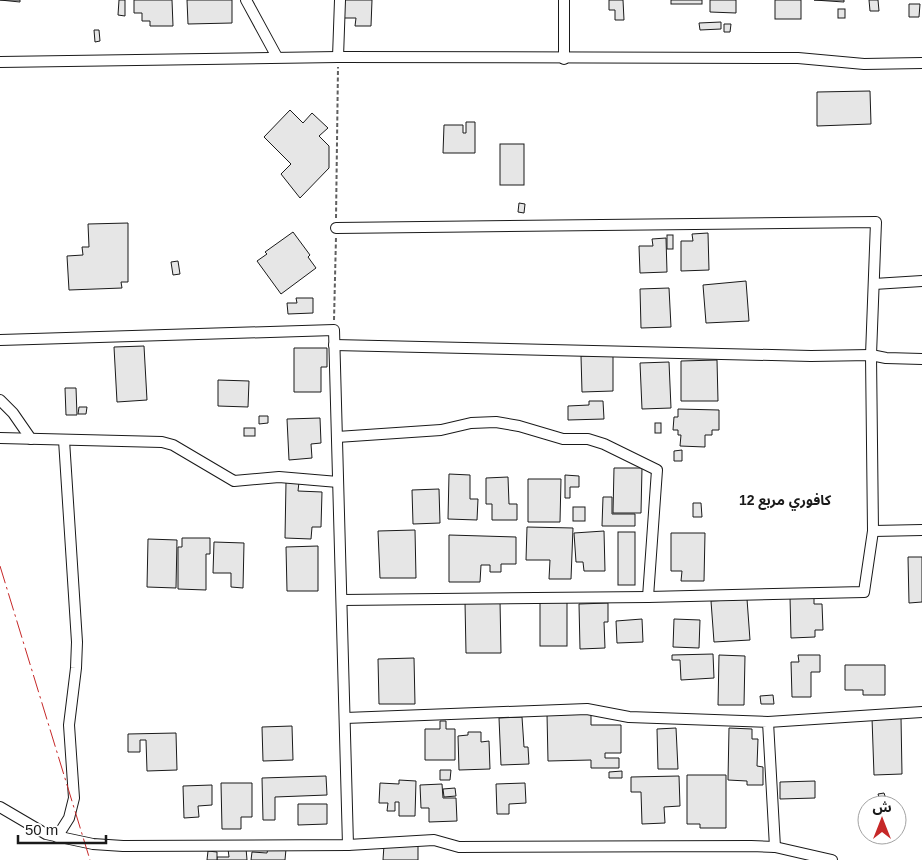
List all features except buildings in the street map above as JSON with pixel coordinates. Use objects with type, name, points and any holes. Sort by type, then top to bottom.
[{"type":"street","points":[[246,0],[277,58]]},
{"type":"street","points":[[338,57],[340,0]]},
{"type":"street","points":[[564,0],[564,59]]},
{"type":"street","points":[[0,62],[338,57],[564,59],[798,58],[864,64],[922,63]]},
{"type":"street","points":[[336,228],[876,222],[872,355],[873,531],[864,592],[648,597],[342,600]]},
{"type":"street","points":[[874,284],[922,281]]},
{"type":"street","points":[[0,340],[334,330],[348,845]]},
{"type":"street","points":[[334,346],[811,356],[872,355],[886,358],[922,359]]},
{"type":"street","points":[[0,400],[13,413],[31,439]]},
{"type":"street","points":[[337,437],[441,430],[470,423],[496,422],[519,426],[563,439],[588,438],[657,470],[648,597]]},
{"type":"street","points":[[0,438],[162,442],[173,444],[224,476],[234,480],[279,477],[338,482]]},
{"type":"street","points":[[57,837],[68,818],[74,798],[68,725],[76,676],[77,642],[64,440]]},
{"type":"street","points":[[873,531],[922,530]]},
{"type":"street","points":[[345,718],[587,709],[629,718],[768,722],[922,712]]},
{"type":"street","points":[[768,722],[775,847]]},
{"type":"street","points":[[0,807],[46,834],[93,844],[132,846],[348,845],[434,840],[459,847],[775,847],[832,860]]},
{"type":"path","points":[[334,330],[338,57]]},
{"type":"power","points":[[0,566],[90,860]]},
{"type":"district","name":"كافوري مربع 12","points":[[785,500]]}]
